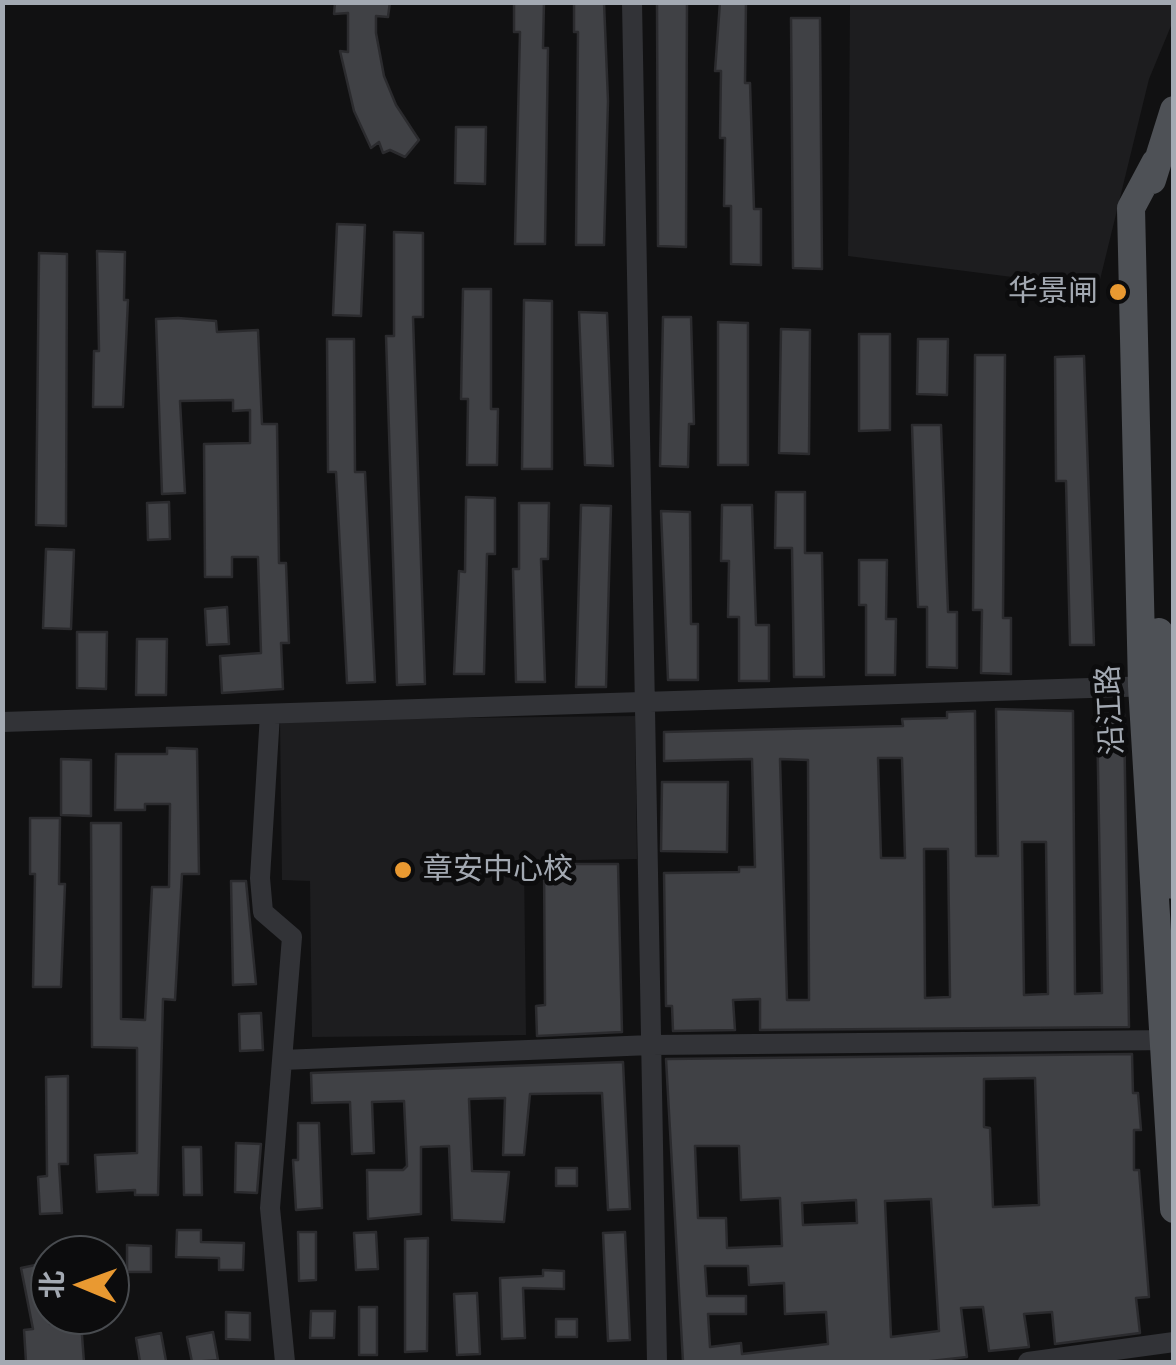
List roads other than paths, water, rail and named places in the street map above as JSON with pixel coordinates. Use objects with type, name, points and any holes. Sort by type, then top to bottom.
[{"type":"main road","name":"沿江路","points":[[1174,110],[1138,213],[1144,304],[1151,686],[1174,1208]]},
{"type":"main road","name":"沿江路","points":[[1151,686],[1174,885]]},
{"type":"street","points":[[632,2],[657,1362]]},
{"type":"street","points":[[2,722],[1151,686]]},
{"type":"street","points":[[270,714],[260,878],[263,912],[292,936],[270,1208],[285,1362]]},
{"type":"street","points":[[282,1060],[651,1045],[1169,1040]]},
{"type":"street","points":[[1028,1362],[1174,1342]]},
{"type":"place","name":"华景闸","points":[[1118,292]]},
{"type":"place","name":"章安中心校","points":[[403,870]]}]
